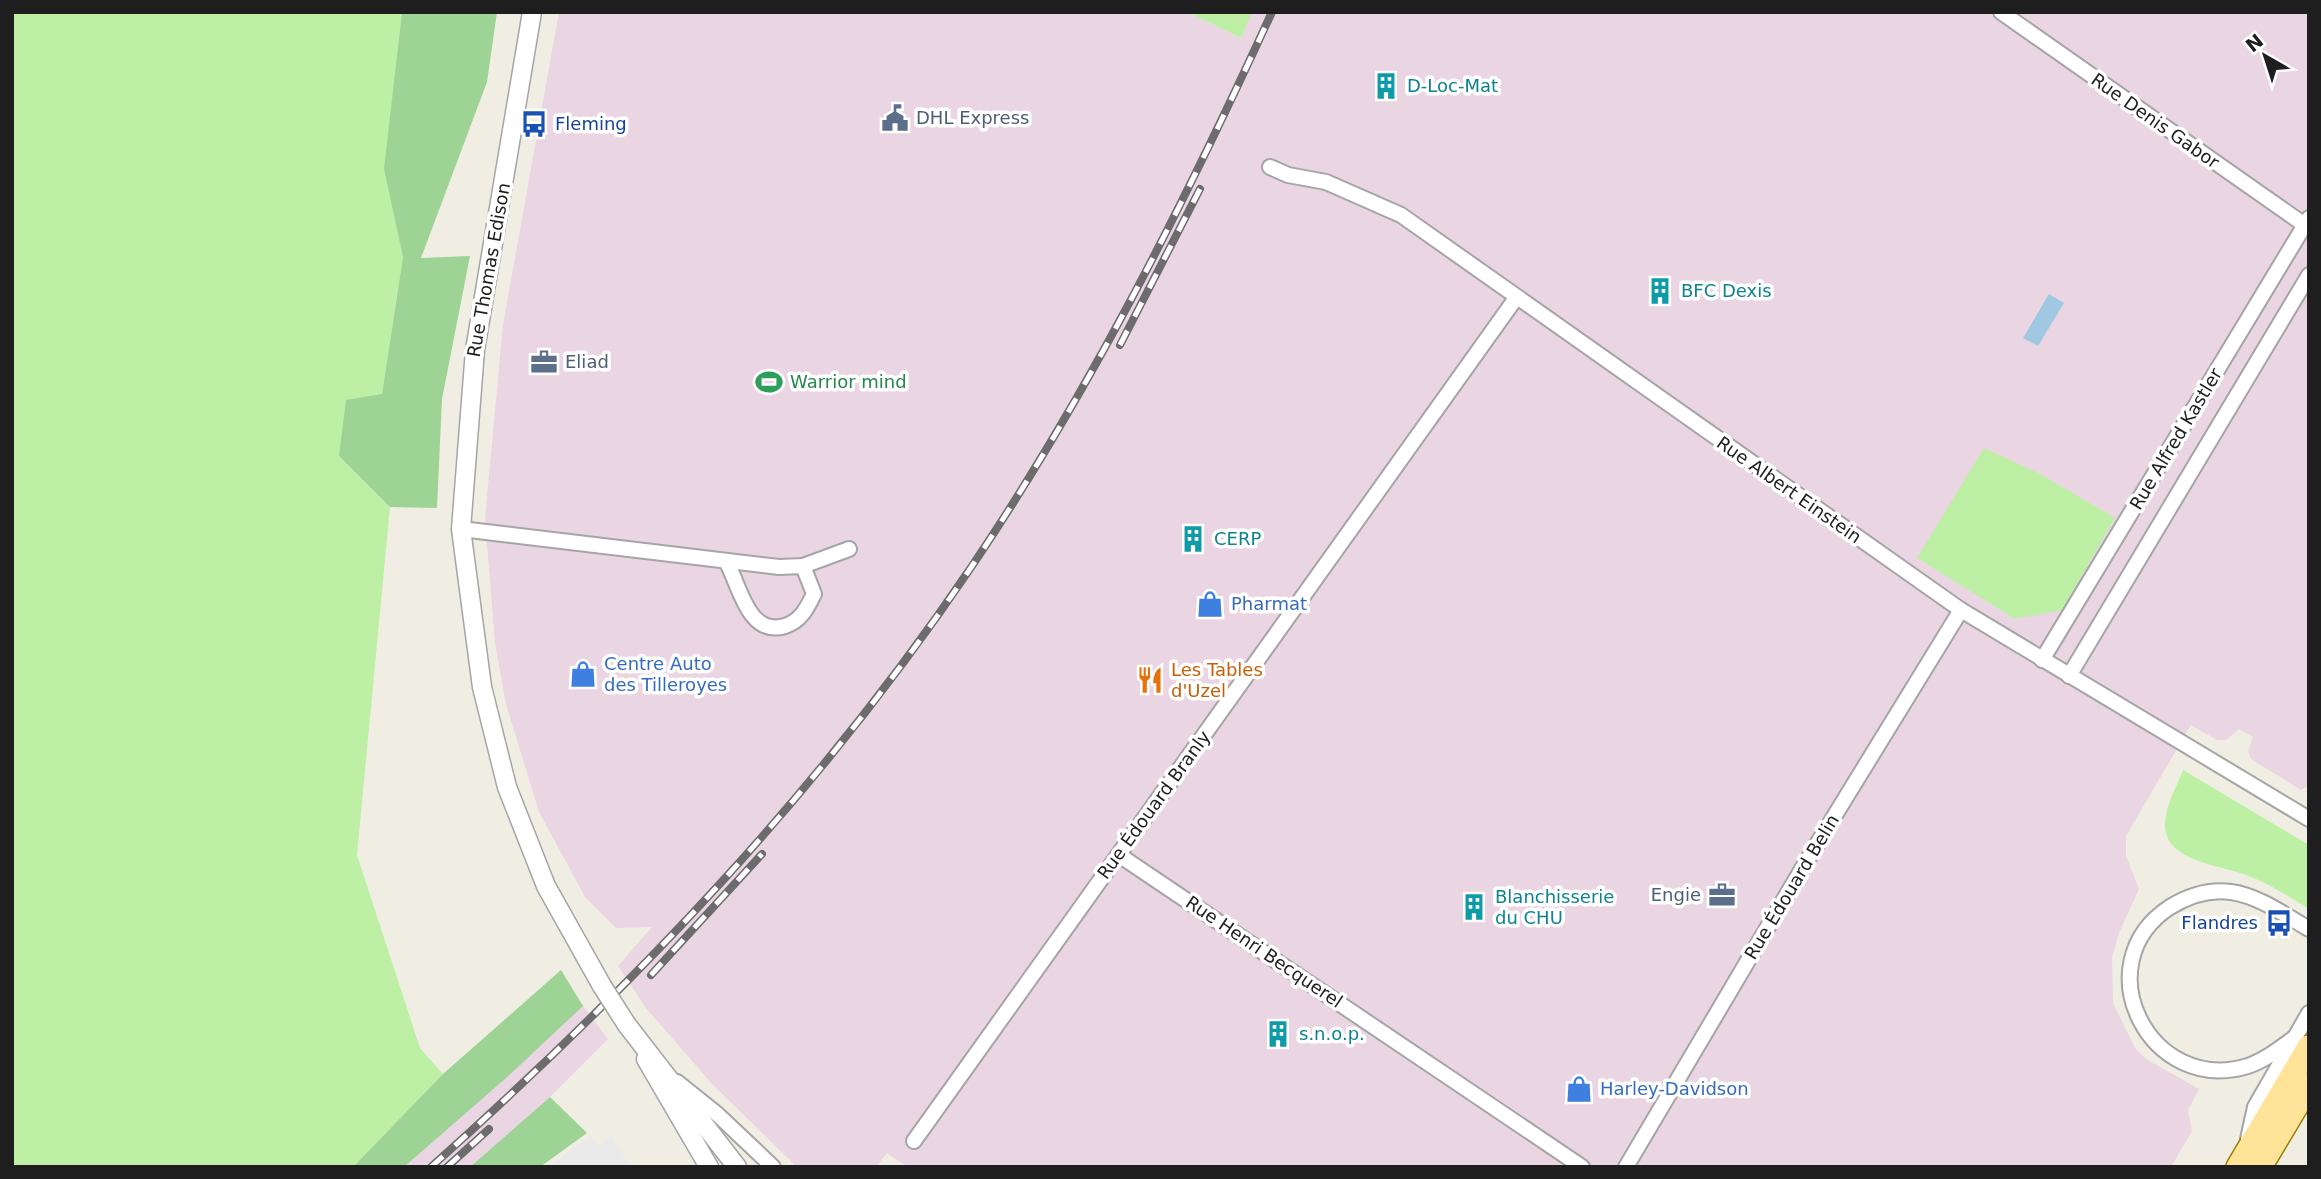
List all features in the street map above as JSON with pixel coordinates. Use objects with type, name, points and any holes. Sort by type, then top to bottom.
[{"type":"main road","points":[[2248,1163],[2301,1043]]},
{"type":"main road","points":[[2248,1163],[2309,1085]]},
{"type":"street","name":"Rue Thomas Edison","points":[[532,12],[475,350],[461,529],[482,687],[507,787],[546,886],[602,986],[628,1025]]},
{"type":"street","name":"Rue Denis Gabor","points":[[2001,12],[2308,224]]},
{"type":"street","name":"Rue Albert Einstein","points":[[1270,167],[1289,175],[1326,182],[1392,210],[1961,610],[2309,819]]},
{"type":"street","name":"Rue Alfred Kastler","points":[[2042,660],[2308,224]]},
{"type":"street","name":"Rue Alfred Kastler","points":[[2069,676],[2309,275]]},
{"type":"street","name":"Rue Édouard Branly","points":[[914,1141],[1516,298]]},
{"type":"street","points":[[461,529],[727,563],[803,566],[849,549]]},
{"type":"street","points":[[727,563],[749,610],[761,624],[776,629],[793,624],[806,610],[814,594],[803,566]]},
{"type":"street","name":"Rue Édouard Belin","points":[[1626,1167],[1808,859],[1961,610]]},
{"type":"street","name":"Rue Henri Becquerel","points":[[1118,855],[1582,1167]]},
{"type":"street","points":[[2309,929],[2248,896],[2218,891],[2202,893],[2180,901],[2158,915],[2143,933],[2134,953],[2129,977],[2131,998],[2139,1021],[2152,1040],[2168,1054],[2186,1064],[2214,1069],[2248,1066],[2301,1043],[2309,1013]]},
{"type":"street","points":[[628,1025],[670,1076],[737,1167]]},
{"type":"street","points":[[628,1025],[678,1118],[709,1167]]},
{"type":"street","points":[[670,1076],[718,1114],[773,1167]]},
{"type":"shaded area","points":[[559,12],[1187,12],[1241,38],[1252,12],[2309,12],[2309,785],[2301,790],[2251,759],[2248,751],[2253,737],[2239,729],[2226,740],[2217,740],[2191,725],[2126,836],[2126,856],[2139,889],[2119,933],[2112,957],[2113,1003],[2135,1048],[2146,1059],[2199,1089],[2188,1110],[2192,1131],[2171,1167],[908,1167],[887,1153],[876,1167],[797,1167],[712,1084],[646,1008],[618,966],[652,927],[616,928],[585,897],[539,812],[506,704],[495,643],[485,518],[503,325]]},
{"type":"shaded area","points":[[583,1006],[608,1039],[550,1097],[470,1167],[404,1167]]},
{"type":"shaded area","points":[[590,1135],[598,1146],[611,1136],[631,1167],[548,1167]]},
{"type":"green space","points":[[12,12],[402,12],[385,169],[403,257],[382,394],[339,456],[390,507],[357,855],[420,1048],[443,1074],[353,1167],[12,1167]]},
{"type":"green space","points":[[402,12],[497,12],[487,82],[421,258],[470,256],[442,399],[437,508],[390,507],[339,456],[346,400],[382,394],[403,257],[384,169]]},
{"type":"green space","points":[[1187,12],[1252,12],[1241,38]]},
{"type":"green space","points":[[1984,448],[2040,474],[2115,518],[2062,610],[2015,619],[1917,558]]},
{"type":"green space","points":[[2183,770],[2309,845],[2309,909],[2258,880],[2200,862],[2177,849],[2169,840],[2165,821]]},
{"type":"green space","points":[[561,970],[583,1006],[404,1167],[353,1167],[443,1074]]},
{"type":"green space","points":[[550,1097],[587,1133],[540,1167],[470,1167]]},
{"type":"water","points":[[2049,294],[2064,303],[2038,346],[2023,338]]},
{"type":"railway","points":[[431,1167],[580,1028],[721,883],[788,807],[913,649],[1015,500],[1096,364],[1170,226],[1272,12]]},
{"type":"railway","points":[[1120,345],[1200,189]]},
{"type":"railway","points":[[651,975],[762,854]]},
{"type":"railway","points":[[447,1167],[489,1129]]},
{"type":"place","name":"D-Loc-Mat","points":[[1386,86]]},
{"type":"place","name":"DHL Express","points":[[895,118]]},
{"type":"place","name":"Fleming","points":[[534,124]]},
{"type":"place","name":"BFC Dexis","points":[[1660,291]]},
{"type":"place","name":"Eliad","points":[[544,362]]},
{"type":"place","name":"Warrior mind","points":[[769,382]]},
{"type":"place","name":"CERP","points":[[1193,539]]},
{"type":"place","name":"Pharmat","points":[[1210,604]]},
{"type":"place","name":"Centre Auto des Tilleroyes","points":[[583,674]]},
{"type":"place","name":"Les Tables d'Uzel","points":[[1150,680]]},
{"type":"place","name":"Engie","points":[[1722,895]]},
{"type":"place","name":"Blanchisserie du CHU","points":[[1474,907]]},
{"type":"place","name":"Flandres","points":[[2279,923]]},
{"type":"place","name":"s.n.o.p.","points":[[1278,1034]]},
{"type":"place","name":"Harley-Davidson","points":[[1579,1089]]}]
